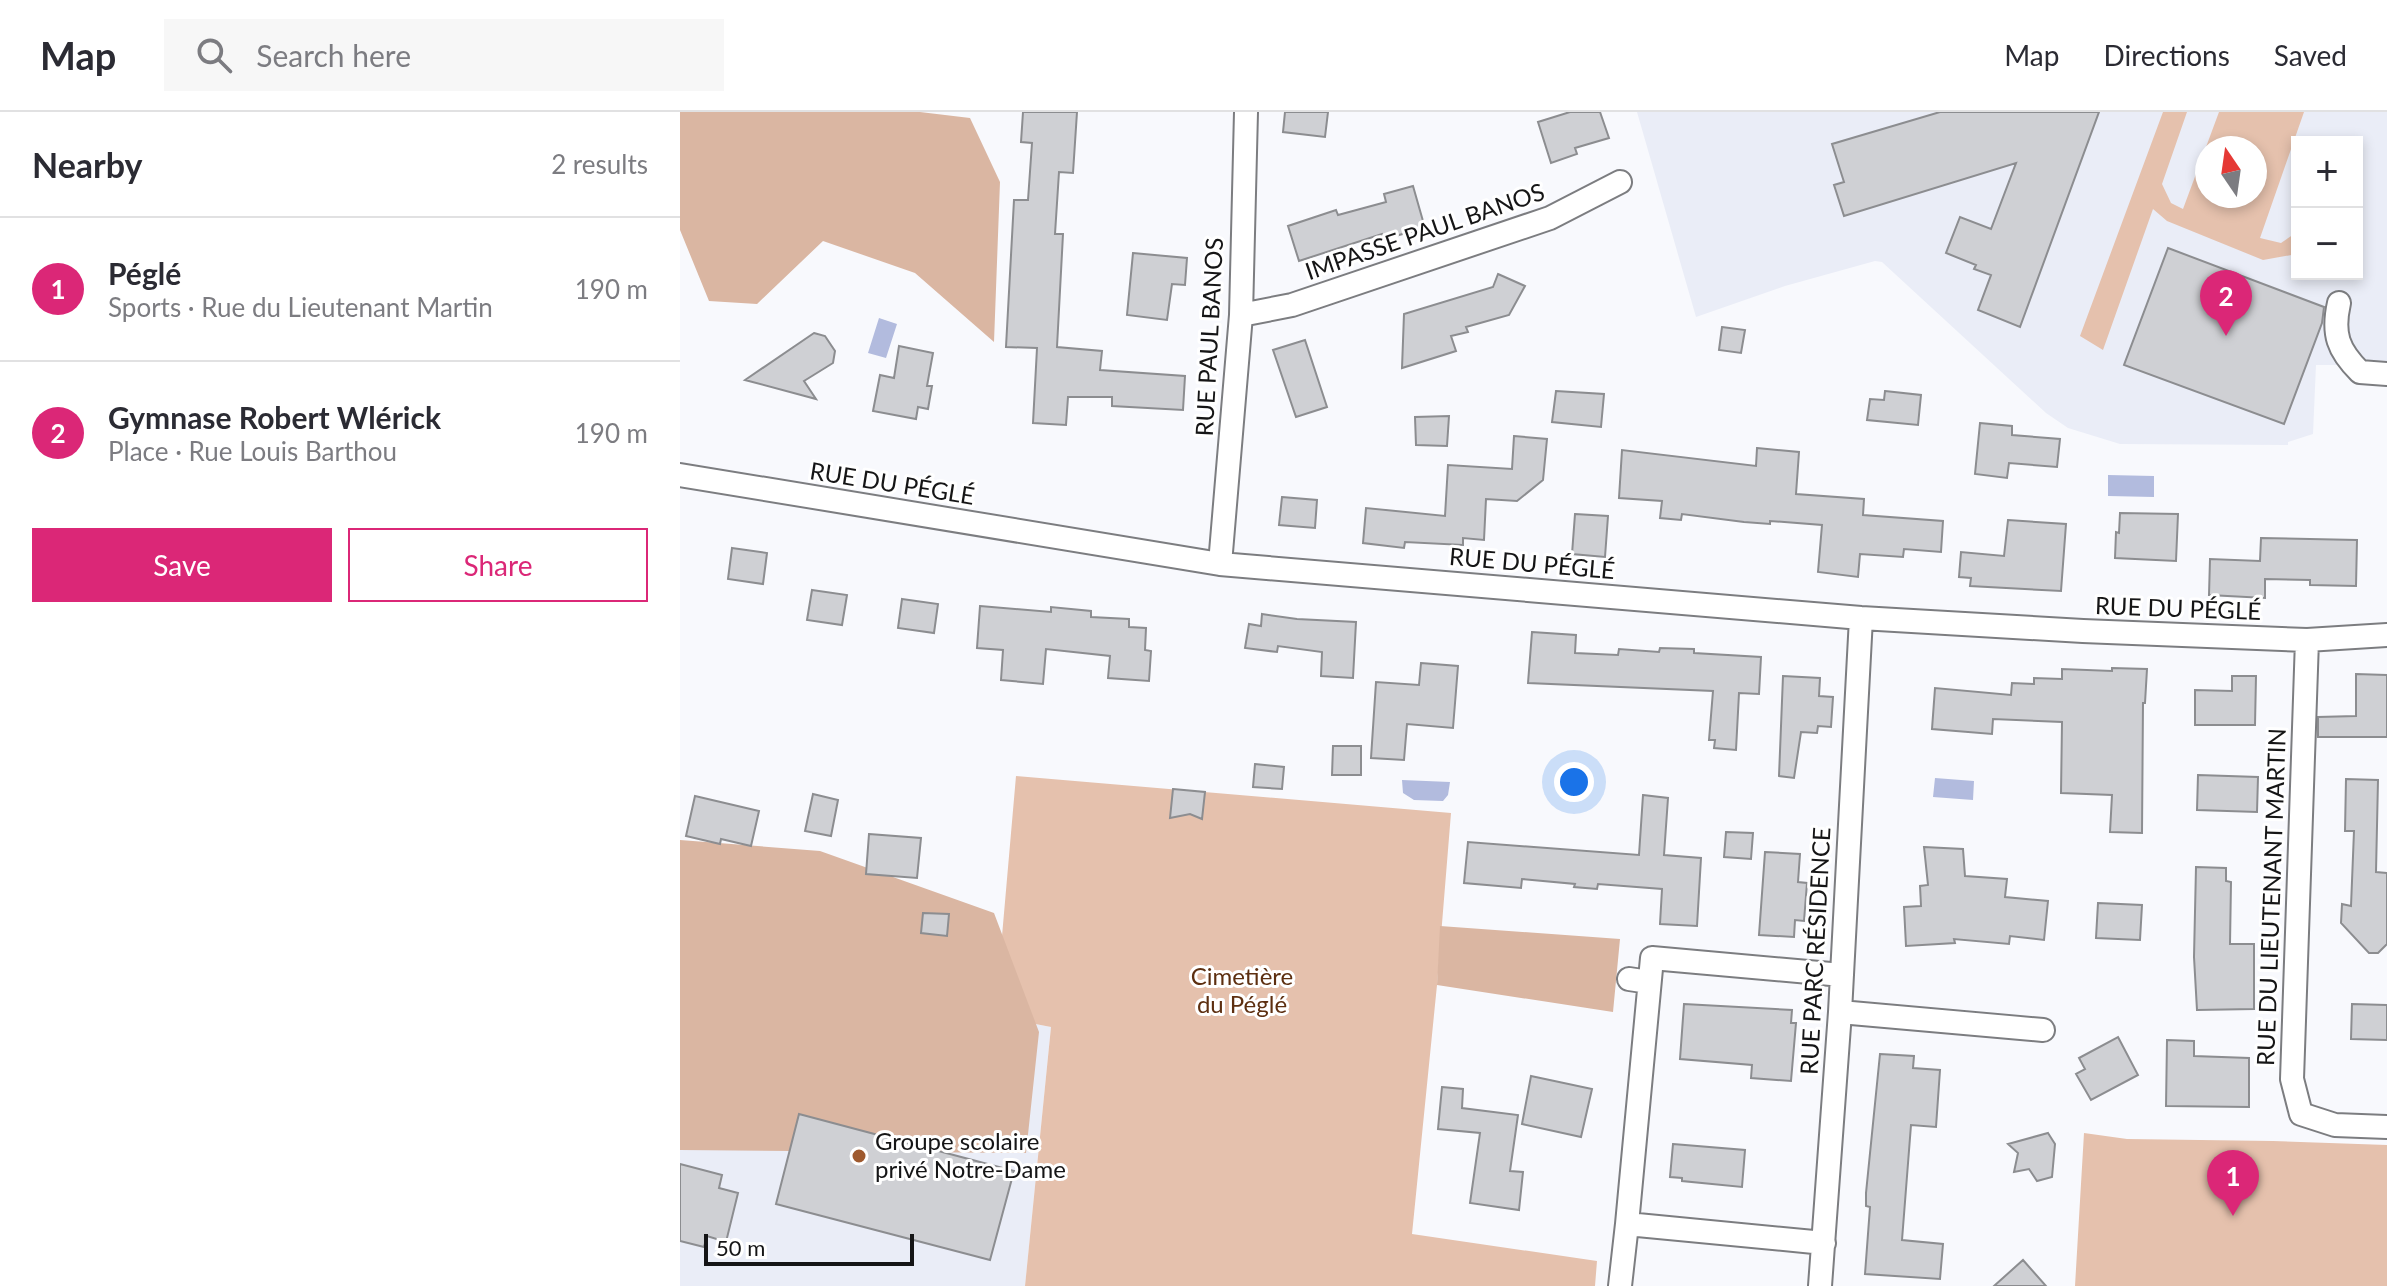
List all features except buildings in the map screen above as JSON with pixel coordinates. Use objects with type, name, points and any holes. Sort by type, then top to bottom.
[{"type":"street","name":"RUE PAUL BANOS","points":[[1220,564],[1241,315],[1246,112]]},
{"type":"street","name":"IMPASSE PAUL BANOS","points":[[1241,315],[1292,305],[1550,218],[1620,182]]},
{"type":"street","points":[[2339,303],[2335,322],[2338,342],[2347,360],[2360,372],[2387,374]]},
{"type":"street","name":"RUE DU PÉGLÉ","points":[[680,475],[1220,564],[1861,618],[2307,640],[2387,635]]},
{"type":"street","name":"RUE PARC RÉSIDENCE","points":[[1820,1286],[1840,1012],[1861,618]]},
{"type":"street","name":"RUE DU LIEUTENANT MARTIN","points":[[2307,640],[2292,1079],[2301,1114],[2335,1125],[2387,1127]]},
{"type":"street","points":[[1620,1286],[1627,1224],[1639,981],[1652,958],[1842,975]]},
{"type":"street","points":[[1840,1012],[2043,1030]]},
{"type":"street","points":[[1627,1224],[1824,1243]]},
{"type":"shaded area","points":[[680,112],[920,112],[970,118],[1000,182],[994,342],[915,273],[823,241],[757,304],[709,301],[680,230]]},
{"type":"shaded area","points":[[1637,112],[2387,112],[2387,365],[2316,365],[2313,434],[2288,442],[2288,445],[2120,444],[2068,428],[2046,413],[1882,262],[1875,261],[1785,286],[1696,317]]},
{"type":"shaded area","points":[[680,840],[820,851],[994,913],[1039,1032],[1026,1153],[680,1150]]},
{"type":"shaded area","points":[[1440,926],[1620,939],[1613,1012],[1437,985]]},
{"type":"shaded area","name":"Groupe scolaire privé Notre-Dame","points":[[680,978],[995,1016],[1051,1027],[1025,1286],[680,1286]]},
{"type":"green space","points":[[2163,112],[2187,112],[2162,184],[2171,203],[2183,209],[2195,177],[2195,208],[2267,208],[2267,136],[2210,136],[2219,112],[2304,112],[2296,136],[2291,136],[2291,149],[2260,238],[2281,243],[2291,236],[2291,255],[2263,260],[2167,221],[2153,209],[2103,350],[2080,336]]},
{"type":"green space","name":"Cimetière du Péglé","points":[[1016,776],[1451,813],[1412,1234],[1597,1261],[1595,1286],[1025,1286],[1051,1027],[995,1016]]},
{"type":"green space","points":[[2084,1133],[2127,1139],[2387,1145],[2387,1286],[2075,1286]]},
{"type":"water","points":[[879,318],[897,324],[886,358],[868,353]]},
{"type":"water","points":[[2108,475],[2154,476],[2154,497],[2108,496]]},
{"type":"water","points":[[1935,778],[1974,781],[1973,800],[1933,797]]},
{"type":"water","points":[[1402,780],[1450,782],[1448,795],[1443,801],[1414,800],[1403,793]]},
{"type":"place","name":"Gymnase Robert Wlérick","points":[[2226,336]]},
{"type":"place","name":"Groupe scolaire privé Notre-Dame","points":[[859,1156]]},
{"type":"place","name":"Péglé","points":[[2233,1216]]}]
